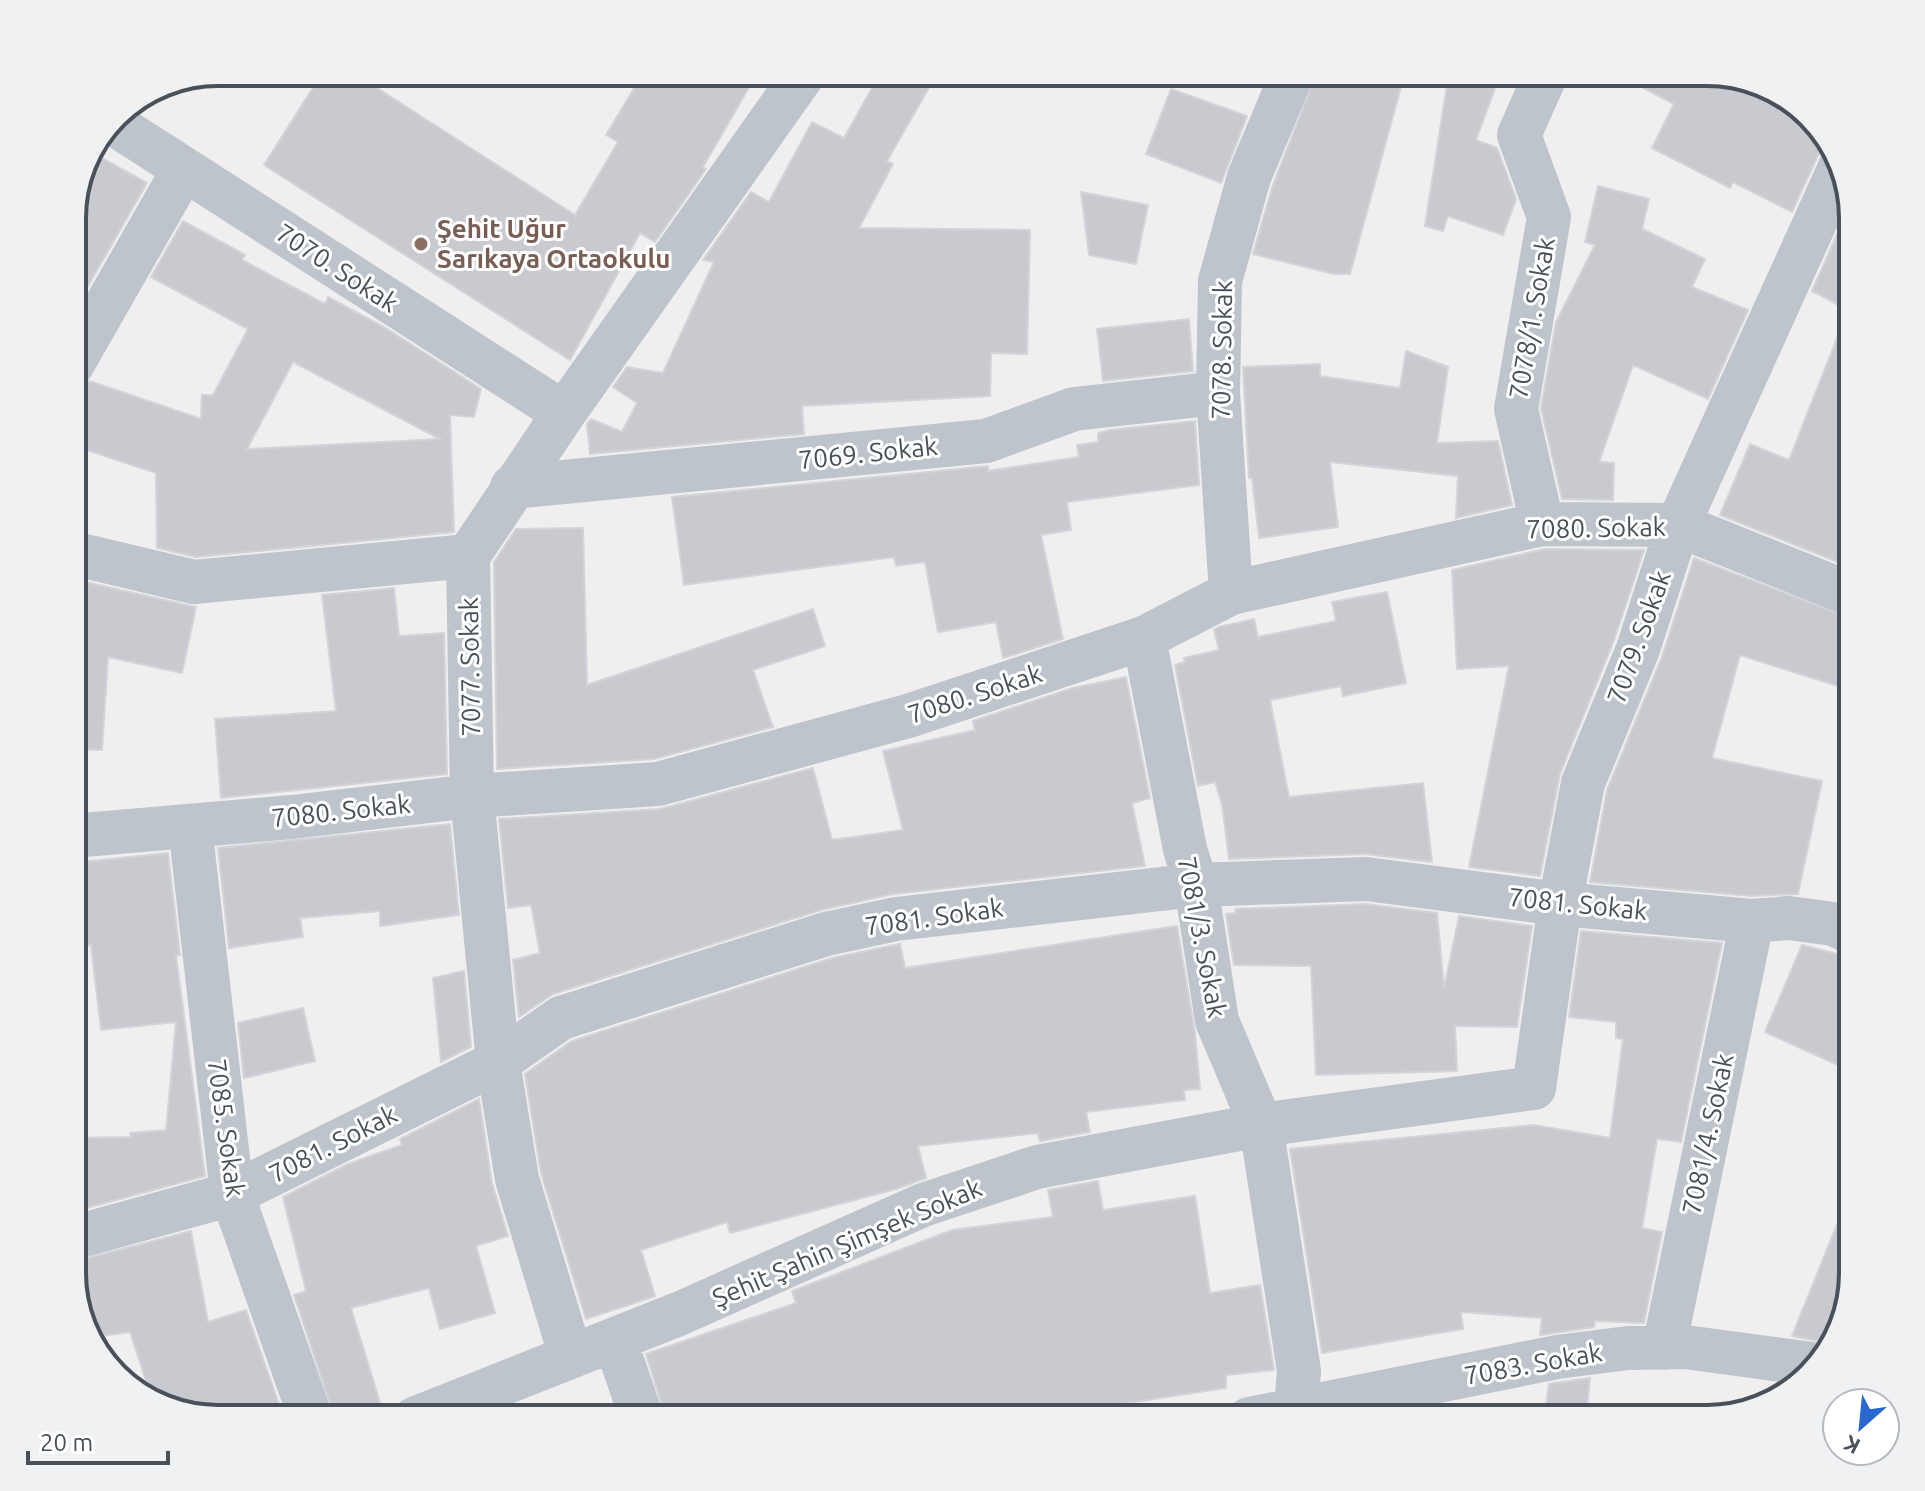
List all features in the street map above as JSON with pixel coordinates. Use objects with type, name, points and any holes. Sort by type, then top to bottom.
[{"type":"street","points":[[86,556],[194,582],[468,556],[512,487],[795,86]]},
{"type":"street","name":"7078. Sokak","points":[[1231,593],[1218,393],[1220,281],[1249,177],[1287,86]]},
{"type":"street","name":"7078/1. Sokak","points":[[1541,86],[1519,135],[1549,217],[1516,409],[1542,524]]},
{"type":"street","name":"7070. Sokak","points":[[122,129],[564,413]]},
{"type":"street","points":[[86,340],[184,169]]},
{"type":"street","name":"7079. Sokak","points":[[1534,1088],[1560,904],[1583,783],[1638,649],[1678,525],[1834,181]]},
{"type":"street","name":"7069. Sokak","points":[[512,487],[986,441],[1074,409],[1218,393]]},
{"type":"street","name":"7080. Sokak","points":[[86,835],[472,796],[658,784],[908,716],[1144,638],[1231,593],[1542,524],[1678,525],[1839,589]]},
{"type":"street","name":"7077. Sokak","points":[[468,556],[472,796],[498,1062],[517,1179],[571,1357]]},
{"type":"street","name":"7081/3. Sokak","points":[[1144,638],[1185,849],[1196,885],[1217,1021],[1261,1125],[1299,1371],[1292,1405]]},
{"type":"street","name":"7085. Sokak","points":[[190,826],[232,1194],[306,1405]]},
{"type":"street","name":"7081. Sokak","points":[[86,1234],[232,1194],[498,1062],[561,1018],[826,934],[896,919],[1196,885],[1366,879],[1560,904],[1752,921],[1789,918],[1839,927]]},
{"type":"street","name":"7081/4. Sokak","points":[[1664,1348],[1752,921]]},
{"type":"street","name":"Şehit Şahin Şimşek Sokak","points":[[449,1405],[615,1340],[923,1205],[1037,1167],[1261,1125],[1534,1088]]},
{"type":"street","points":[[615,1340],[637,1405]]},
{"type":"street","name":"7083. Sokak","points":[[1332,1405],[1557,1357],[1685,1347],[1803,1363]]},
{"type":"building","points":[[314,86],[374,86],[575,215],[618,142],[606,135],[636,86],[750,86],[703,167],[706,169],[655,242],[640,233],[570,360],[264,165]]},
{"type":"building","points":[[873,86],[930,86],[887,161],[893,164],[859,228],[1030,230],[1027,354],[991,353],[990,396],[802,406],[804,434],[590,454],[587,424],[591,419],[622,432],[637,403],[613,387],[627,367],[663,373],[714,262],[703,260],[751,192],[769,202],[812,122],[844,138]]},
{"type":"building","points":[[1312,86],[1401,86],[1350,274],[1334,274],[1253,254],[1273,185]]},
{"type":"building","points":[[1447,86],[1496,86],[1476,140],[1497,148],[1516,199],[1503,235],[1448,216],[1443,231],[1425,226]]},
{"type":"building","points":[[1640,86],[1733,89],[1765,100],[1787,113],[1806,131],[1821,152],[1792,212],[1733,182],[1730,188],[1652,148],[1674,104]]},
{"type":"building","points":[[1171,89],[1247,116],[1221,183],[1146,154]]},
{"type":"building","points":[[101,158],[147,183],[86,290],[86,209],[90,184]]},
{"type":"building","points":[[1598,186],[1649,199],[1642,229],[1705,259],[1692,287],[1748,310],[1708,399],[1633,365],[1599,462],[1614,463],[1613,500],[1562,499],[1541,408],[1556,322],[1595,245],[1585,242]]},
{"type":"building","points":[[1081,192],[1148,205],[1136,264],[1089,255]]},
{"type":"building","points":[[183,221],[245,255],[242,260],[325,304],[328,297],[384,327],[481,389],[474,417],[450,415],[454,532],[196,557],[157,548],[156,473],[86,450],[86,383],[90,381],[201,419],[202,395],[213,395],[248,329],[151,277]],"holes":[[[293,362],[440,439],[247,449]]]},
{"type":"building","points":[[1839,230],[1839,305],[1812,291]]},
{"type":"building","points":[[1189,319],[1193,371],[1103,381],[1097,329]]},
{"type":"building","points":[[1839,333],[1839,562],[1720,515],[1750,444],[1789,460]]},
{"type":"building","points":[[1406,351],[1448,367],[1437,443],[1498,441],[1512,505],[1456,518],[1458,476],[1330,462],[1338,527],[1259,538],[1252,478],[1249,478],[1243,367],[1320,364],[1320,376],[1400,388]]},
{"type":"building","points":[[1195,421],[1199,485],[1067,502],[1071,530],[1041,535],[1063,639],[1003,658],[996,622],[938,632],[925,562],[896,566],[894,557],[684,585],[672,497],[988,466],[988,471],[1079,457],[1077,445],[1098,442],[1098,433],[1109,430]]},
{"type":"building","points":[[583,528],[587,685],[813,609],[825,646],[753,670],[773,727],[654,759],[497,769],[494,562],[516,529]]},
{"type":"building","points":[[1545,549],[1644,550],[1614,640],[1560,774],[1540,876],[1469,867],[1509,666],[1457,669],[1452,570]]},
{"type":"building","points":[[1694,558],[1839,614],[1839,687],[1740,655],[1712,758],[1822,781],[1798,894],[1752,896],[1590,882],[1607,790],[1662,657]]},
{"type":"building","points":[[86,582],[196,607],[182,673],[108,657],[102,750],[86,749]]},
{"type":"building","points":[[394,588],[399,636],[444,633],[447,774],[221,798],[215,719],[336,711],[322,595]]},
{"type":"building","points":[[1387,592],[1406,683],[1343,696],[1341,686],[1270,700],[1289,797],[1423,783],[1432,862],[1365,854],[1229,859],[1222,804],[1215,782],[1198,786],[1175,665],[1185,662],[1184,658],[1219,650],[1214,630],[1219,627],[1254,619],[1258,637],[1336,621],[1332,602]]},
{"type":"building","points":[[1126,677],[1150,798],[1132,803],[1145,866],[893,894],[821,910],[553,994],[519,1017],[513,960],[540,953],[531,905],[508,908],[499,819],[660,809],[813,768],[832,840],[903,830],[883,751],[975,730],[973,721],[1073,688]]},
{"type":"building","points":[[450,824],[459,915],[380,926],[380,911],[300,918],[303,937],[229,948],[218,848]]},
{"type":"building","points":[[168,853],[180,955],[176,955],[205,1176],[86,1208],[86,1138],[131,1137],[130,1133],[166,1130],[176,1022],[101,1030],[91,945],[86,945],[86,862]]},
{"type":"building","points":[[1365,904],[1437,913],[1444,988],[1459,916],[1532,926],[1517,1027],[1455,1026],[1457,1071],[1316,1075],[1311,966],[1234,965],[1226,914],[1236,913],[1235,909]]},
{"type":"building","points":[[1177,926],[1195,1033],[1200,1089],[1184,1090],[1185,1100],[1086,1112],[1090,1132],[1040,1141],[1038,1133],[918,1146],[926,1178],[896,1189],[730,1233],[727,1222],[641,1250],[655,1296],[586,1319],[541,1173],[525,1074],[572,1041],[832,958],[900,944],[905,968]]},
{"type":"building","points":[[1581,931],[1722,943],[1681,1142],[1657,1139],[1642,1228],[1662,1232],[1644,1323],[1595,1321],[1594,1327],[1540,1335],[1542,1318],[1461,1312],[1463,1329],[1322,1353],[1290,1149],[1534,1125],[1610,1138],[1623,1039],[1616,1038],[1616,1022],[1569,1017]]},
{"type":"building","points":[[1802,945],[1839,954],[1839,1066],[1765,1032]]},
{"type":"building","points":[[464,971],[471,1047],[441,1062],[433,978]]},
{"type":"building","points":[[303,1008],[315,1061],[244,1078],[238,1023]]},
{"type":"building","points":[[479,1099],[492,1183],[508,1236],[476,1246],[495,1313],[440,1329],[429,1288],[351,1308],[381,1405],[330,1405],[294,1295],[306,1291],[283,1197],[348,1164],[402,1145],[400,1139]]},
{"type":"building","points":[[1098,1181],[1103,1210],[1195,1196],[1210,1293],[1260,1285],[1274,1370],[1226,1375],[1226,1388],[1115,1405],[662,1405],[646,1354],[796,1303],[792,1291],[952,1230],[1053,1217],[1048,1190]]},
{"type":"building","points":[[1839,1219],[1838,1290],[1832,1315],[1819,1341],[1792,1336]]},
{"type":"building","points":[[191,1231],[208,1322],[246,1310],[279,1405],[201,1404],[176,1398],[147,1383],[130,1332],[102,1336],[96,1324],[86,1282],[86,1258]]},
{"type":"building","points":[[1590,1378],[1587,1405],[1546,1405],[1549,1384]]},
{"type":"place","name":"Şehit Uğur Sarıkaya Ortaokulu","points":[[421,244]]}]
